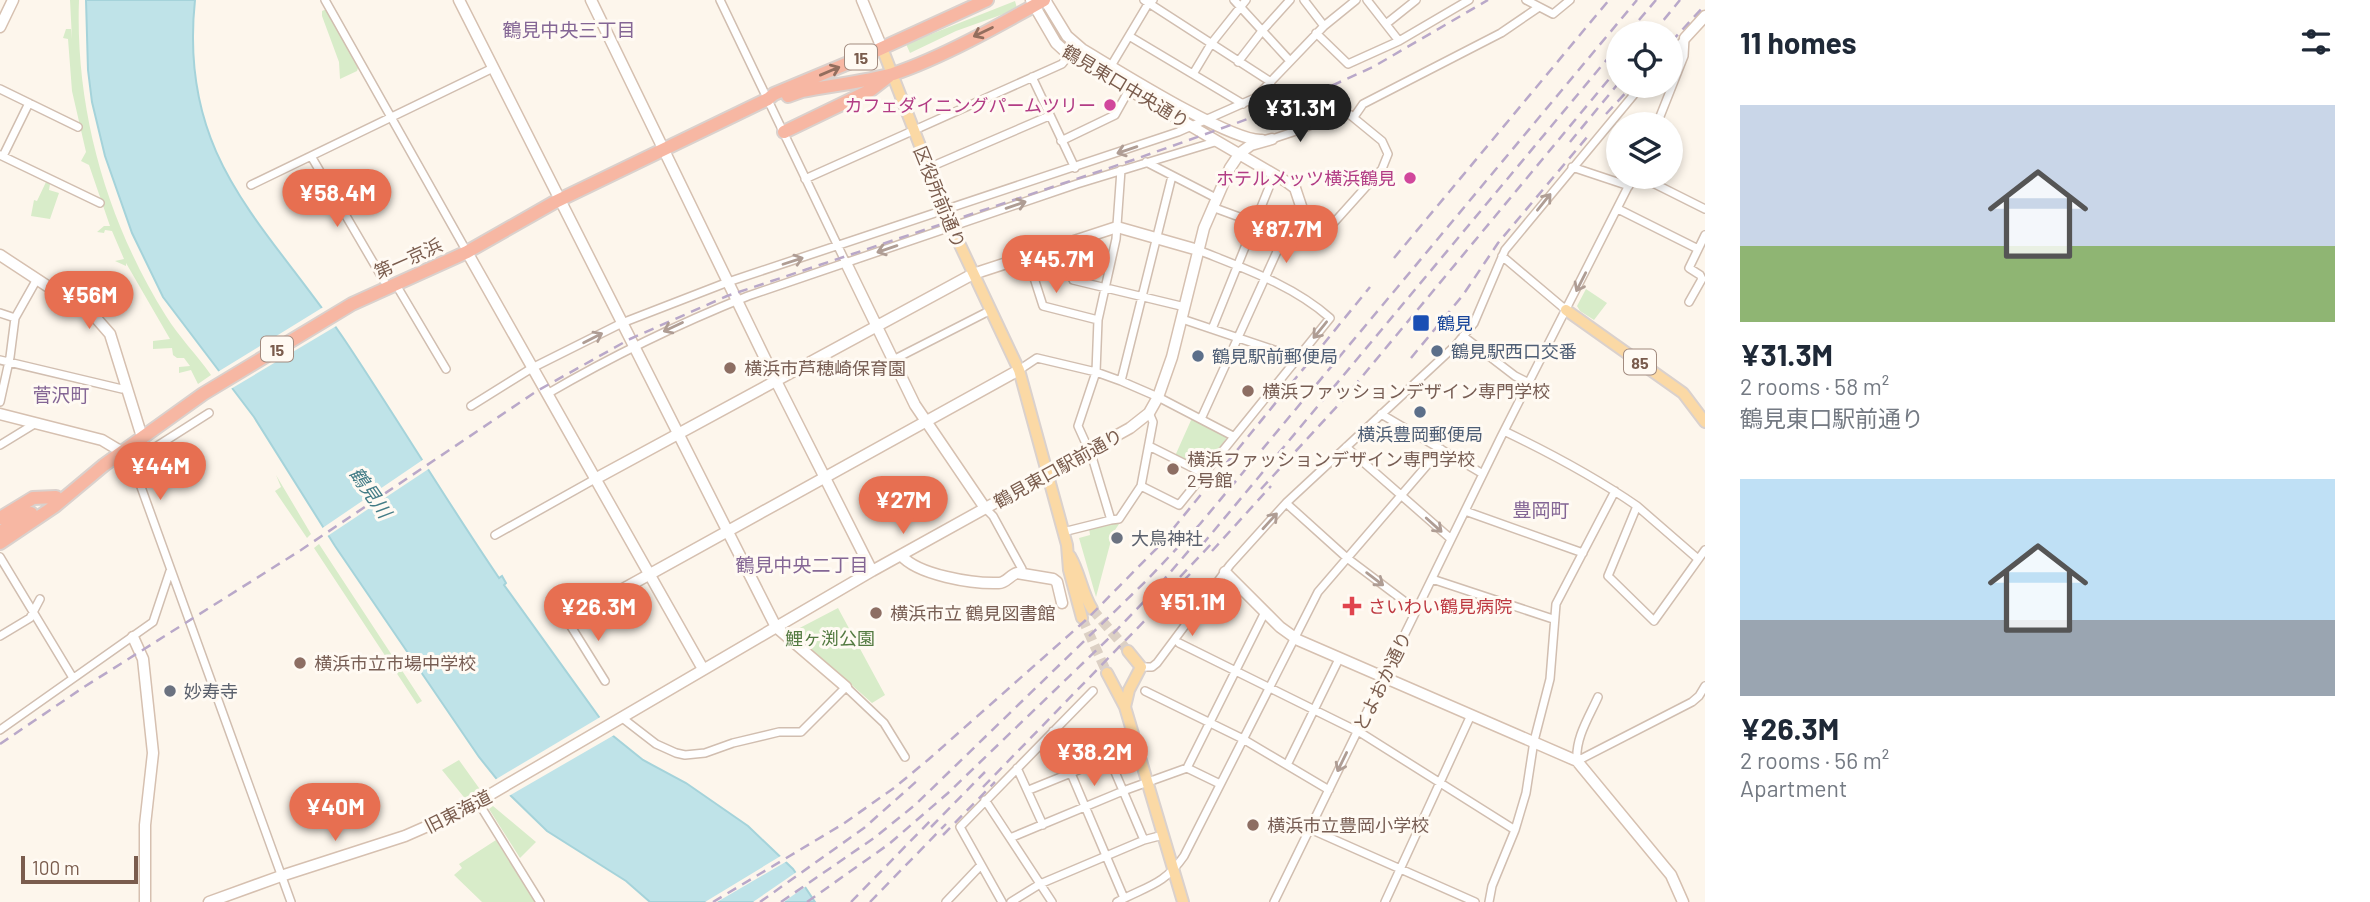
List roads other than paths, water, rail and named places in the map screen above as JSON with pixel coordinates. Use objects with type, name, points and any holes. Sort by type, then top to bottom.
[{"type":"highway","name":"第一京浜","points":[[0,543],[55,506],[82,482],[203,394],[352,304],[467,251],[559,200],[768,99],[774,93],[988,0]]},
{"type":"highway","name":"第一京浜","points":[[768,99],[778,101],[802,91],[892,74],[927,60],[1038,1]]},
{"type":"highway","name":"15","points":[[784,132],[870,90],[892,74]]},
{"type":"highway","name":"第一京浜","points":[[0,532],[82,482]]},
{"type":"highway","name":"第一京浜","points":[[0,518],[33,498],[56,497]]},
{"type":"main road","name":"区役所前通り","points":[[882,48],[951,228],[1019,370],[1069,554],[1069,570],[1082,618]]},
{"type":"main road","name":"85","points":[[1566,310],[1684,393],[1705,422]]},
{"type":"main road","name":"区役所前通り","points":[[1069,554],[1078,569],[1083,591],[1092,609]]},
{"type":"main road","points":[[1125,707],[1129,690],[1141,667],[1128,651]]},
{"type":"main road","points":[[1107,673],[1125,707],[1183,902]]},
{"type":"street","points":[[0,27],[13,0]]},
{"type":"street","points":[[325,0],[703,669]]},
{"type":"street","points":[[459,0],[776,628],[884,723],[905,757]]},
{"type":"street","points":[[591,0],[776,381],[872,571]]},
{"type":"street","points":[[720,0],[915,405],[993,516],[1022,569],[1021,574]]},
{"type":"street","name":"区役所前通り","points":[[862,0],[882,48]]},
{"type":"street","points":[[1234,0],[1243,3],[1262,31],[1290,61]]},
{"type":"street","points":[[1238,61],[1290,0]]},
{"type":"street","points":[[1304,0],[1324,26]]},
{"type":"street","points":[[471,406],[532,368],[622,323],[729,282],[1073,168],[1191,126],[1255,99],[1316,33],[1356,0]]},
{"type":"street","points":[[1367,0],[1399,41]]},
{"type":"street","points":[[1386,24],[1416,0]]},
{"type":"street","points":[[1526,0],[1553,13],[1570,0]]},
{"type":"street","name":"鶴見東口中央通り","points":[[1038,1],[1077,45],[1221,128]]},
{"type":"street","name":"鶴見東口中央通り","points":[[1038,1],[1056,43],[1069,55],[1240,153],[1295,188],[1304,215]]},
{"type":"street","points":[[1105,76],[1148,1],[1271,82]]},
{"type":"street","points":[[1316,33],[1348,64],[1399,41],[1466,1]]},
{"type":"street","points":[[1193,74],[1211,44],[1243,3]]},
{"type":"street","points":[[1354,117],[1363,104],[1501,33],[1539,7]]},
{"type":"street","points":[[1662,112],[1684,56],[1685,38],[1705,16]]},
{"type":"street","points":[[1129,36],[1243,104]]},
{"type":"street","points":[[805,179],[1062,64],[1077,45]]},
{"type":"street","points":[[251,185],[493,68]]},
{"type":"street","points":[[1032,77],[1073,168],[1077,184]]},
{"type":"street","points":[[0,89],[78,127]]},
{"type":"street","points":[[1061,141],[1115,116],[1129,90]]},
{"type":"street","points":[[1141,667],[1152,667],[1157,663],[1225,572],[1286,503],[1464,337],[1479,313],[1502,256],[1631,98]]},
{"type":"street","points":[[29,103],[1,156],[100,203]]},
{"type":"street","points":[[1201,419],[1279,247],[1297,233],[1304,215],[1320,227],[1330,227],[1386,162],[1386,147],[1349,114],[1337,114],[1302,129],[1251,145],[1240,153],[1237,143],[1221,128]]},
{"type":"street","points":[[928,168],[1049,116]]},
{"type":"street","points":[[1221,128],[1250,140],[1272,139]]},
{"type":"street","points":[[547,394],[634,346],[698,315],[737,300],[1077,184],[1218,141]]},
{"type":"street","name":"鶴見東口駅前通り","points":[[618,719],[872,571],[1130,428],[1149,413],[1158,397],[1182,319],[1198,250],[1214,203],[1240,153]]},
{"type":"street","points":[[311,156],[446,369]]},
{"type":"street","points":[[1146,162],[1214,203],[1253,222]]},
{"type":"street","points":[[1573,167],[1606,178]]},
{"type":"street","points":[[1111,520],[1090,450],[1079,426],[1096,372],[1098,320],[1117,227],[1121,170]]},
{"type":"street","points":[[1212,329],[1274,175]]},
{"type":"street","points":[[1121,381],[1172,176]]},
{"type":"street","name":"とよおか通り","points":[[1274,902],[1504,430],[1628,189]]},
{"type":"street","points":[[1666,189],[1705,209]]},
{"type":"street","points":[[1618,209],[1698,249]]},
{"type":"street","points":[[495,535],[973,274],[1117,227],[1198,250],[1237,265],[1312,302],[1330,318],[1179,505],[1141,486]]},
{"type":"street","points":[[1689,302],[1702,282],[1702,277],[1689,268],[1705,235]]},
{"type":"street","points":[[1063,244],[1073,280],[1185,307]]},
{"type":"street","points":[[0,255],[104,325],[110,334],[142,437]]},
{"type":"street","points":[[1027,256],[1043,306],[1098,320]]},
{"type":"street","points":[[1502,256],[1566,310]]},
{"type":"street","points":[[0,402],[15,318],[37,279]]},
{"type":"street","points":[[893,360],[991,310]]},
{"type":"street","points":[[0,313],[15,318]]},
{"type":"street","points":[[1182,319],[1298,358]]},
{"type":"street","points":[[1464,337],[1515,376],[1529,383]]},
{"type":"street","points":[[605,681],[567,620],[1037,358],[1121,381],[1233,436]]},
{"type":"street","points":[[0,360],[127,387]]},
{"type":"street","points":[[132,462],[209,413]]},
{"type":"street","points":[[1063,532],[1119,519],[1141,486],[1153,422],[1149,413]]},
{"type":"street","points":[[0,414],[102,440],[122,452],[132,462],[291,902]]},
{"type":"street","points":[[1381,414],[1483,474]]},
{"type":"street","points":[[0,445],[36,423]]},
{"type":"street","points":[[1504,430],[1543,449],[1615,491],[1637,506],[1698,559]]},
{"type":"street","points":[[1149,446],[1205,474]]},
{"type":"street","points":[[1346,447],[1451,539]]},
{"type":"street","points":[[1053,731],[1106,856],[1121,900],[1164,880],[1184,856],[1318,592],[1441,449]]},
{"type":"street","points":[[1489,902],[1492,886],[1515,830],[1526,793],[1534,741],[1550,679],[1556,604],[1615,491]]},
{"type":"street","points":[[1286,503],[1347,558],[1416,610]]},
{"type":"street","points":[[1637,506],[1608,576],[1654,621],[1705,550]]},
{"type":"street","points":[[1465,511],[1583,553]]},
{"type":"street","points":[[901,555],[923,571],[953,577],[1001,583],[1014,573],[1055,580],[1062,603]]},
{"type":"street","points":[[0,557],[73,678]]},
{"type":"street","points":[[0,730],[73,678],[91,670],[156,618],[170,570]]},
{"type":"street","points":[[1225,572],[1294,638],[1577,761],[1671,875],[1683,902]]},
{"type":"street","points":[[1432,579],[1553,619]]},
{"type":"street","points":[[0,636],[30,618],[40,599]]},
{"type":"street","points":[[1010,838],[1123,791],[1187,768],[1265,612]]},
{"type":"street","points":[[133,637],[143,658],[153,753],[145,825],[145,902]]},
{"type":"street","points":[[1179,643],[1357,732],[1515,830]]},
{"type":"street","points":[[1287,765],[1339,659]]},
{"type":"street","points":[[1577,761],[1692,702],[1705,686]]},
{"type":"street","points":[[618,719],[676,754],[695,754],[779,732],[801,732],[846,687]]},
{"type":"street","points":[[1002,902],[960,827],[1093,691]]},
{"type":"street","points":[[1145,691],[1244,739],[1328,790]]},
{"type":"street","points":[[1577,761],[1576,752],[1582,730],[1598,698]]},
{"type":"street","points":[[1385,902],[1471,715]]},
{"type":"street","name":"旧東海道","points":[[209,902],[405,836],[478,802],[618,719]]},
{"type":"street","points":[[1101,739],[1144,840]]},
{"type":"street","points":[[1028,790],[1125,751]]},
{"type":"street","points":[[1017,768],[1043,825]]},
{"type":"street","points":[[1187,768],[1220,784]]},
{"type":"street","points":[[985,800],[1052,902]]},
{"type":"street","points":[[478,802],[540,902]]},
{"type":"street","points":[[1310,830],[1475,902]]},
{"type":"street","points":[[1011,902],[1040,884],[1144,840],[1163,835]]},
{"type":"street","points":[[946,902],[981,865]]},
{"type":"water","name":"鶴見川","points":[[86,0],[195,0],[193,56],[200,104],[214,147],[234,186],[346,342],[499,578],[502,576],[506,583],[504,585],[612,735],[643,760],[686,783],[748,826],[793,869],[815,902],[650,902],[626,881],[547,831],[508,793],[479,757],[335,546],[254,417],[163,297],[132,233],[105,156],[92,102],[88,70]]},
{"type":"tunnel","points":[[1092,609],[1128,651]]},
{"type":"tunnel","points":[[1082,618],[1107,673]]},
{"type":"railway","points":[[0,744],[84,687],[301,550],[537,391],[630,339],[727,296],[1133,160],[1298,101],[1373,67],[1488,0]]},
{"type":"railway","points":[[1394,258],[1609,0]]},
{"type":"railway","points":[[781,902],[874,838],[915,805],[1146,581],[1200,524],[1637,0]]},
{"type":"railway","points":[[1638,21],[1656,0]]},
{"type":"railway","points":[[1663,21],[1680,0]]},
{"type":"railway","points":[[1683,29],[1705,5]]},
{"type":"railway","points":[[1202,545],[1606,61]]},
{"type":"railway","points":[[1261,489],[1341,402],[1606,83]]},
{"type":"railway","points":[[1570,142],[1606,98]]},
{"type":"railway","points":[[1608,112],[1621,98]]},
{"type":"railway","points":[[1411,358],[1463,295],[1498,243],[1588,136]]},
{"type":"railway","points":[[713,902],[843,824],[894,788],[1087,619],[1159,546],[1370,287]]},
{"type":"railway","points":[[1212,551],[1271,486]]},
{"type":"railway","points":[[807,902],[889,844],[948,793],[1107,640],[1204,533]]},
{"type":"railway","points":[[1180,577],[1214,541]]},
{"type":"railway","points":[[983,787],[1190,574]]},
{"type":"railway","points":[[931,827],[985,772]]},
{"type":"railway","points":[[760,902],[864,828],[918,780]]},
{"type":"railway","points":[[943,835],[995,782]]},
{"type":"railway","points":[[851,902],[934,817]]},
{"type":"railway","points":[[870,902],[946,824]]},
{"type":"place","name":"カフェダイニングパームツリー","points":[[1110,105]]},
{"type":"place","name":"ホテルメッツ横浜鶴見","points":[[1410,178]]},
{"type":"place","name":"鶴見","points":[[1421,323]]},
{"type":"place","name":"鶴見駅西口交番","points":[[1437,351]]},
{"type":"place","name":"鶴見駅前郵便局","points":[[1198,356]]},
{"type":"place","name":"横浜市芦穂崎保育園","points":[[730,368]]},
{"type":"place","name":"横浜ファッションデザイン専門学校","points":[[1248,391]]},
{"type":"place","name":"横浜豊岡郵便局","points":[[1420,412]]},
{"type":"place","name":"横浜ファッションデザイン専門学校 2号館","points":[[1173,469]]},
{"type":"place","name":"大鳥神社","points":[[1117,538]]},
{"type":"place","name":"さいわい鶴見病院","points":[[1352,606]]},
{"type":"place","name":"横浜市立 鶴見図書館","points":[[876,613]]},
{"type":"place","name":"横浜市立市場中学校","points":[[300,663]]},
{"type":"place","name":"妙寿寺","points":[[170,691]]},
{"type":"place","name":"横浜市立豊岡小学校","points":[[1253,825]]},
{"type":"district","name":"鶴見中央三丁目","points":[[569,29]]},
{"type":"district","name":"菅沢町","points":[[61,394]]},
{"type":"district","name":"豊岡町","points":[[1541,509]]},
{"type":"district","name":"鶴見中央二丁目","points":[[802,564]]},
{"type":"park label","name":"鯉ヶ渕公園","points":[[830,638]]}]
